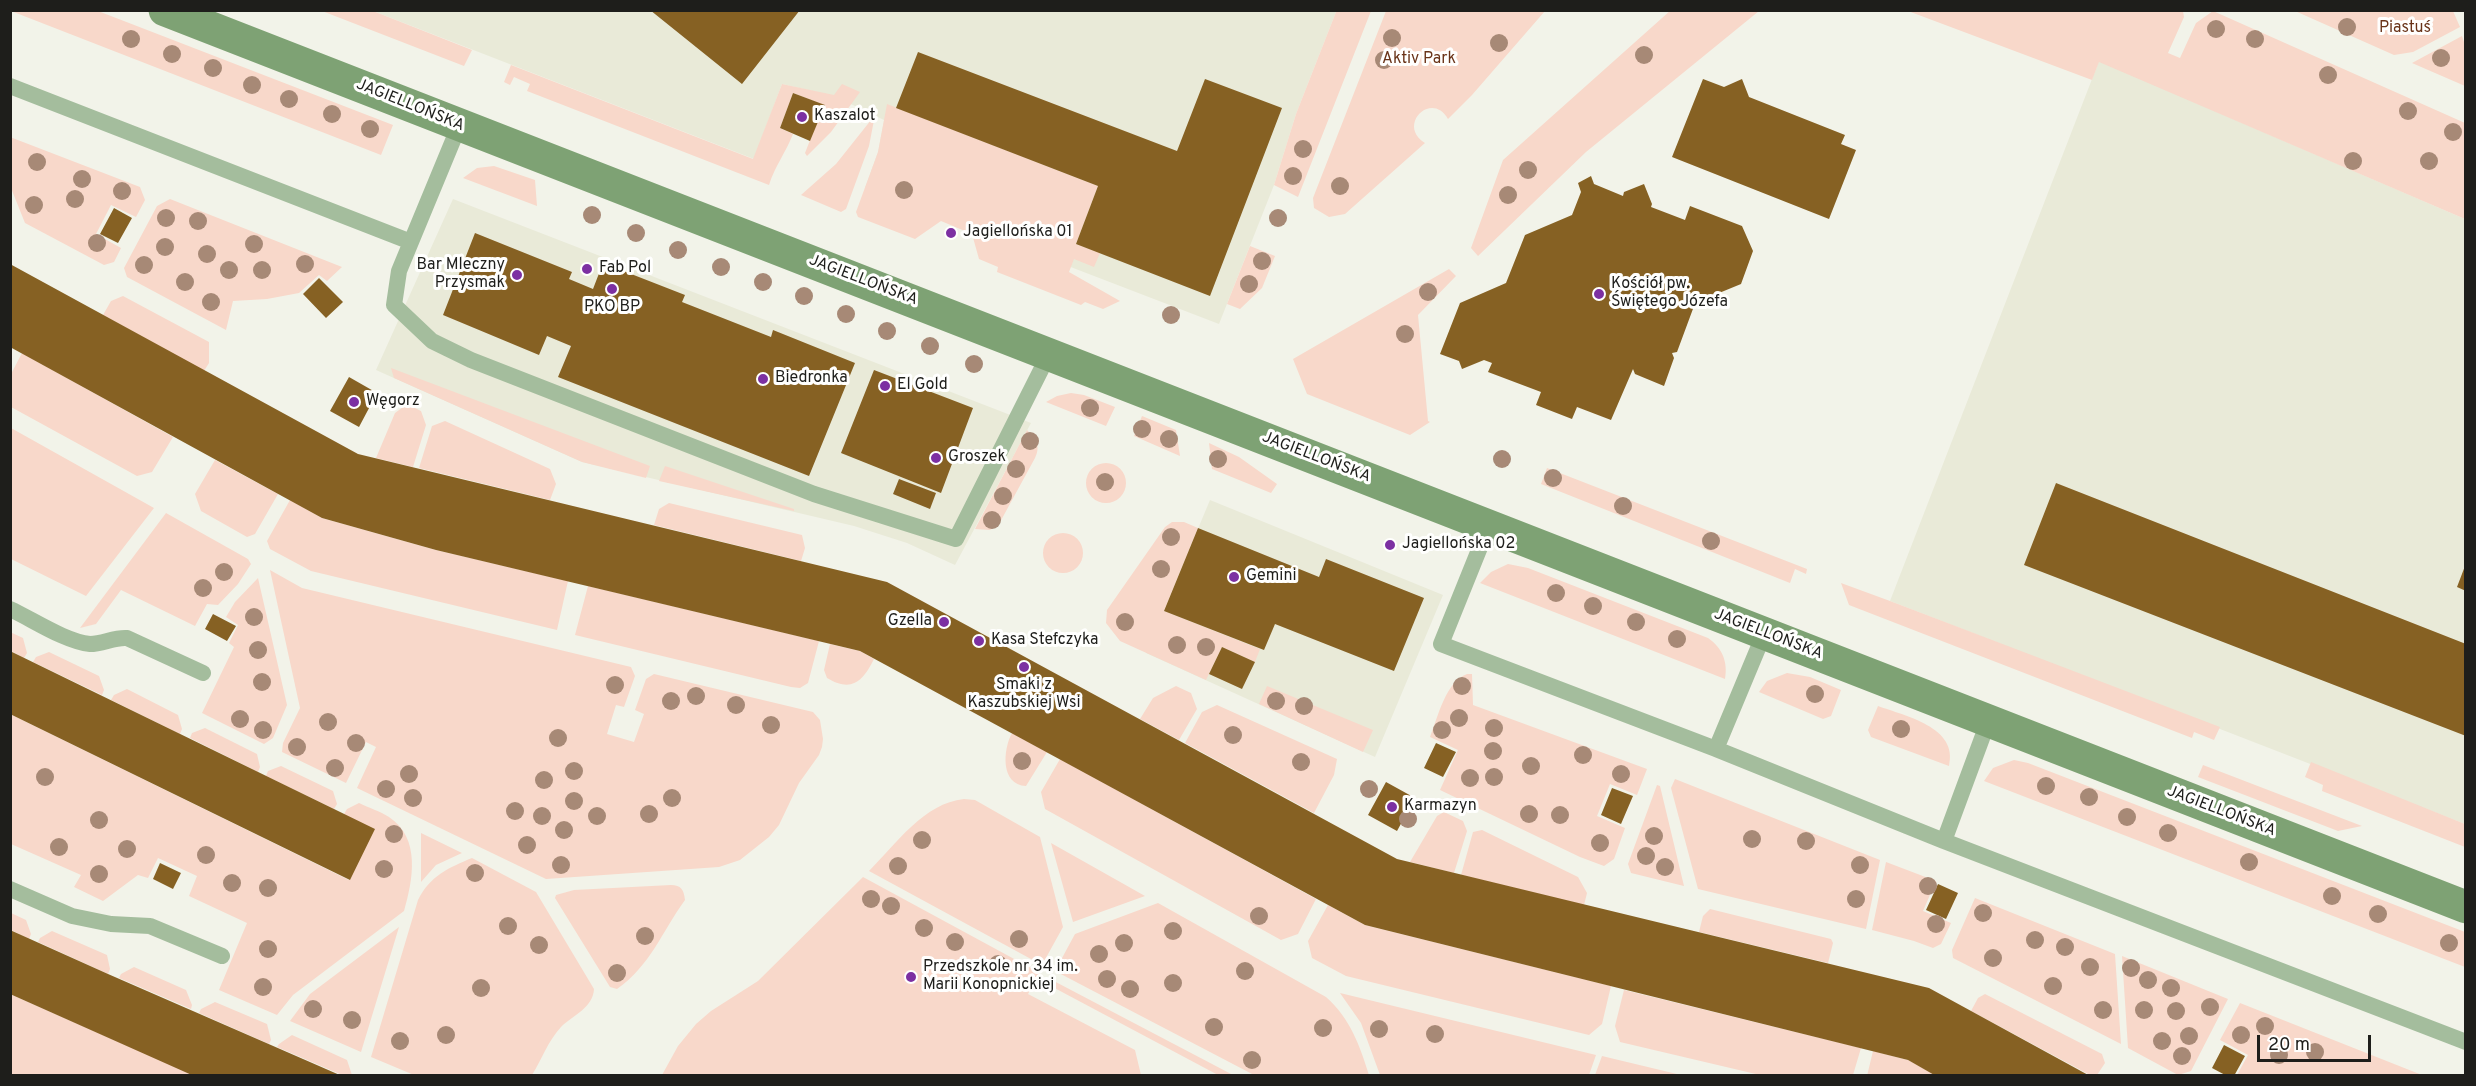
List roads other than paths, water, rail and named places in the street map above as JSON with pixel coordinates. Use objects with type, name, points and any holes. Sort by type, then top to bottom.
[{"type":"street","name":"JAGIELLOŃSKA","points":[[165,10],[2466,907]]},
{"type":"lane","points":[[10,86],[411,242]]},
{"type":"lane","points":[[459,126],[399,271],[394,304],[432,340],[471,360],[802,490],[956,539],[1049,354]]},
{"type":"lane","points":[[1489,525],[1441,644],[2466,1042]]},
{"type":"lane","points":[[10,609],[74,640],[92,644],[118,637],[127,638],[204,673]]},
{"type":"lane","points":[[1716,749],[1764,634]]},
{"type":"lane","points":[[1944,840],[1988,722]]},
{"type":"lane","points":[[10,889],[72,916],[97,923],[159,929],[222,956]]},
{"type":"place","name":"Kaszalot","points":[[802,117]]},
{"type":"place","name":"Jagiellońska 01","points":[[951,233]]},
{"type":"place","name":"Fab Pol","points":[[587,269]]},
{"type":"place","name":"Bar Mleczny Przysmak","points":[[517,275]]},
{"type":"place","name":"PKO BP","points":[[612,289]]},
{"type":"place","name":"Kościół pw. Świętego Józefa","points":[[1599,294]]},
{"type":"place","name":"Biedronka","points":[[763,379]]},
{"type":"place","name":"El Gold","points":[[885,386]]},
{"type":"place","name":"Węgorz","points":[[354,402]]},
{"type":"place","name":"Groszek","points":[[936,458]]},
{"type":"place","name":"Jagiellońska 02","points":[[1390,545]]},
{"type":"place","name":"Gemini","points":[[1234,577]]},
{"type":"place","name":"Gzella","points":[[944,622]]},
{"type":"place","name":"Kasa Stefczyka","points":[[979,641]]},
{"type":"place","name":"Smaki z Kaszubskiej Wsi","points":[[1024,667]]},
{"type":"place","name":"Karmazyn","points":[[1392,807]]},
{"type":"place","name":"Przedszkole nr 34 im. Marii Konopnickiej","points":[[911,977]]},
{"type":"park label","name":"Piastuś","points":[[2405,29]]},
{"type":"park label","name":"Aktiv Park","points":[[1419,60]]}]
